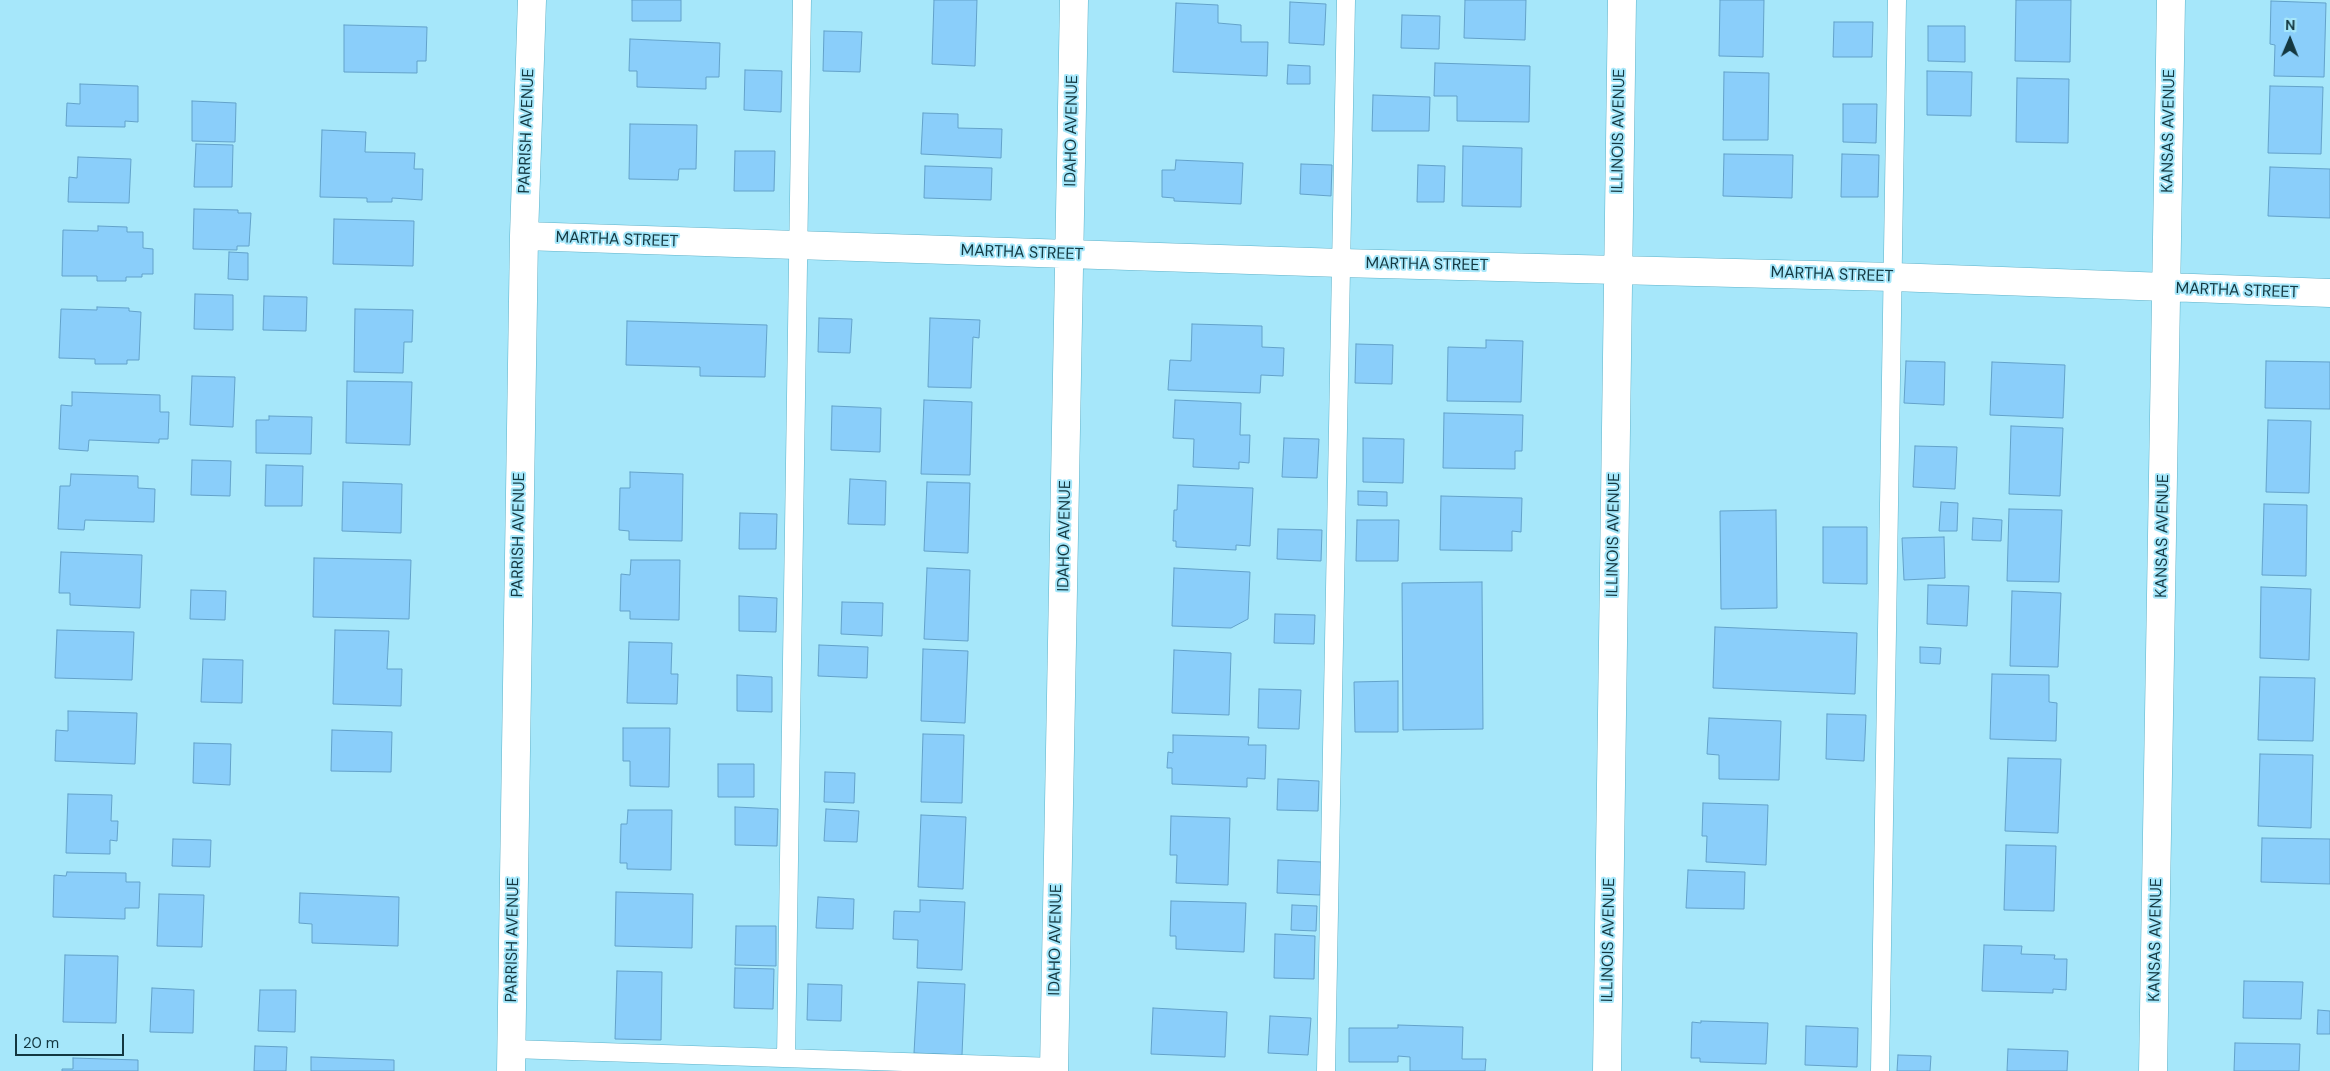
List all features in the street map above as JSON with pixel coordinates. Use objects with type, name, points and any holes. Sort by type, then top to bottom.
[{"type":"street","name":"PARRISH AVENUE","points":[[511,1060],[524,236],[532,0]]},
{"type":"street","name":"IDAHO AVENUE","points":[[1054,1069],[1074,0]]},
{"type":"street","name":"ILLINOIS AVENUE","points":[[1608,1071],[1622,0]]},
{"type":"street","name":"KANSAS AVENUE","points":[[2153,1071],[2171,0]]},
{"type":"street","name":"MARTHA STREET","points":[[524,236],[1341,263],[1893,277],[2330,294]]},
{"type":"lane","points":[[786,1058],[802,0]]},
{"type":"lane","points":[[1326,1071],[1346,0]]},
{"type":"lane","points":[[1880,1071],[1897,0]]},
{"type":"lane","points":[[511,1060],[786,1058],[1054,1069]]},
{"type":"building","points":[[632,0],[681,0],[681,21],[632,21]]},
{"type":"building","points":[[934,0],[977,0],[975,66],[932,64]]},
{"type":"building","points":[[1465,0],[1526,0],[1525,40],[1464,38]]},
{"type":"building","points":[[1720,0],[1764,0],[1763,57],[1719,56]]},
{"type":"building","points":[[2016,0],[2071,0],[2070,62],[2015,61]]},
{"type":"building","points":[[2271,1],[2326,3],[2324,77],[2274,76],[2275,45],[2270,44]]},
{"type":"building","points":[[1290,2],[1326,4],[1324,45],[1289,43]]},
{"type":"building","points":[[1176,3],[1218,5],[1218,23],[1241,25],[1241,42],[1268,42],[1267,76],[1173,72]]},
{"type":"building","points":[[1402,15],[1440,16],[1439,49],[1401,48]]},
{"type":"building","points":[[1834,22],[1873,22],[1872,57],[1833,57]]},
{"type":"building","points":[[344,25],[427,27],[426,61],[417,61],[417,73],[344,72]]},
{"type":"building","points":[[1928,26],[1965,26],[1965,62],[1928,61]]},
{"type":"building","points":[[824,31],[862,32],[860,72],[823,71]]},
{"type":"building","points":[[630,39],[720,43],[719,77],[706,77],[706,89],[637,87],[637,71],[629,71]]},
{"type":"building","points":[[1435,63],[1530,66],[1529,122],[1457,121],[1457,96],[1434,96]]},
{"type":"building","points":[[1288,65],[1310,66],[1310,84],[1287,84]]},
{"type":"building","points":[[745,70],[782,71],[781,112],[744,110]]},
{"type":"building","points":[[1927,71],[1972,72],[1971,116],[1927,115]]},
{"type":"building","points":[[1724,72],[1769,73],[1768,140],[1723,140]]},
{"type":"building","points":[[2017,78],[2069,79],[2068,143],[2016,142]]},
{"type":"building","points":[[80,84],[138,86],[138,122],[125,121],[125,127],[66,126],[67,103],[80,104]]},
{"type":"building","points":[[2270,86],[2323,87],[2321,154],[2268,153]]},
{"type":"building","points":[[1373,95],[1430,97],[1429,131],[1372,131]]},
{"type":"building","points":[[192,101],[236,103],[235,142],[192,141]]},
{"type":"building","points":[[1843,104],[1877,104],[1876,143],[1843,142]]},
{"type":"building","points":[[923,113],[958,114],[958,128],[1002,129],[1001,158],[921,154]]},
{"type":"building","points":[[630,124],[697,125],[696,169],[679,169],[678,180],[629,179]]},
{"type":"building","points":[[322,130],[366,132],[365,152],[415,153],[414,169],[423,169],[422,200],[392,198],[392,202],[367,202],[367,198],[320,197]]},
{"type":"building","points":[[196,144],[233,145],[232,187],[194,187]]},
{"type":"building","points":[[1463,146],[1522,148],[1521,207],[1462,206]]},
{"type":"building","points":[[735,151],[775,151],[774,191],[734,191]]},
{"type":"building","points":[[1724,154],[1793,155],[1792,198],[1723,196]]},
{"type":"building","points":[[1842,154],[1879,155],[1878,197],[1841,197]]},
{"type":"building","points":[[78,157],[131,159],[129,203],[68,202],[69,177],[77,178]]},
{"type":"building","points":[[1176,160],[1243,163],[1241,204],[1174,201],[1174,198],[1162,197],[1162,170],[1175,170]]},
{"type":"building","points":[[1301,164],[1332,165],[1331,196],[1300,194]]},
{"type":"building","points":[[1418,165],[1445,166],[1444,202],[1417,202]]},
{"type":"building","points":[[925,166],[992,168],[991,200],[924,198]]},
{"type":"building","points":[[2270,167],[2330,169],[2330,218],[2268,216]]},
{"type":"building","points":[[194,209],[238,210],[238,213],[251,213],[249,246],[237,246],[237,250],[193,249]]},
{"type":"building","points":[[334,219],[414,221],[413,266],[333,264]]},
{"type":"building","points":[[98,226],[127,227],[127,232],[143,232],[143,248],[153,249],[153,274],[142,274],[142,277],[126,277],[126,281],[97,281],[97,276],[62,276],[63,230],[98,231]]},
{"type":"building","points":[[229,252],[248,253],[248,280],[228,279]]},
{"type":"building","points":[[195,294],[233,295],[233,330],[194,329]]},
{"type":"building","points":[[264,296],[307,297],[306,331],[263,330]]},
{"type":"building","points":[[97,307],[129,308],[129,311],[141,312],[139,360],[127,360],[127,364],[95,364],[95,359],[59,358],[61,309],[97,310]]},
{"type":"building","points":[[355,309],[413,310],[412,342],[404,342],[403,373],[354,372]]},
{"type":"building","points":[[819,318],[852,319],[850,353],[818,352]]},
{"type":"building","points":[[930,318],[980,320],[979,338],[973,337],[971,388],[928,387]]},
{"type":"building","points":[[627,321],[767,325],[765,377],[700,376],[700,367],[626,365]]},
{"type":"building","points":[[1192,324],[1262,326],[1262,347],[1284,348],[1283,376],[1261,375],[1260,393],[1168,390],[1170,360],[1191,361]]},
{"type":"building","points":[[1486,340],[1523,341],[1521,402],[1447,401],[1448,347],[1486,348]]},
{"type":"building","points":[[1356,344],[1393,345],[1392,384],[1355,383]]},
{"type":"building","points":[[1906,361],[1945,362],[1944,405],[1904,403]]},
{"type":"building","points":[[2266,361],[2330,362],[2330,409],[2265,408]]},
{"type":"building","points":[[1992,362],[2065,365],[2063,418],[1990,415]]},
{"type":"building","points":[[192,376],[235,377],[233,427],[190,425]]},
{"type":"building","points":[[347,381],[412,382],[410,445],[346,443]]},
{"type":"building","points":[[72,392],[160,395],[160,412],[169,412],[168,439],[159,439],[159,443],[89,440],[88,451],[59,449],[61,405],[72,406]]},
{"type":"building","points":[[924,400],[972,402],[970,475],[921,474]]},
{"type":"building","points":[[1175,400],[1241,403],[1240,435],[1250,435],[1249,463],[1239,462],[1239,469],[1193,467],[1194,439],[1173,438]]},
{"type":"building","points":[[832,406],[881,408],[880,452],[831,450]]},
{"type":"building","points":[[1444,413],[1523,415],[1522,451],[1515,451],[1515,469],[1443,468]]},
{"type":"building","points":[[269,416],[312,417],[311,454],[256,453],[256,420],[269,420]]},
{"type":"building","points":[[2268,420],[2311,421],[2309,493],[2266,492]]},
{"type":"building","points":[[2011,426],[2063,428],[2060,496],[2009,494]]},
{"type":"building","points":[[1284,438],[1319,439],[1317,478],[1282,477]]},
{"type":"building","points":[[1363,438],[1404,439],[1403,483],[1363,482]]},
{"type":"building","points":[[1915,446],[1957,447],[1955,489],[1913,487]]},
{"type":"building","points":[[192,460],[231,461],[230,496],[191,495]]},
{"type":"building","points":[[266,465],[303,466],[302,506],[265,506]]},
{"type":"building","points":[[630,472],[683,474],[682,541],[629,540],[629,531],[619,530],[620,488],[630,488]]},
{"type":"building","points":[[71,474],[138,476],[138,488],[155,489],[154,522],[85,520],[84,530],[58,529],[60,486],[70,486]]},
{"type":"building","points":[[850,479],[886,481],[885,525],[848,524]]},
{"type":"building","points":[[343,482],[402,484],[401,533],[342,531]]},
{"type":"building","points":[[927,482],[970,483],[968,553],[924,551]]},
{"type":"building","points":[[1178,485],[1253,488],[1250,546],[1236,545],[1236,550],[1176,547],[1176,541],[1173,541],[1174,510],[1177,510]]},
{"type":"building","points":[[1358,491],[1387,492],[1387,506],[1358,505]]},
{"type":"building","points":[[1441,496],[1522,498],[1521,532],[1512,531],[1512,551],[1440,550]]},
{"type":"building","points":[[1941,502],[1958,503],[1957,531],[1939,531]]},
{"type":"building","points":[[2264,504],[2307,505],[2306,576],[2262,575]]},
{"type":"building","points":[[2009,509],[2062,510],[2059,582],[2007,581]]},
{"type":"building","points":[[1776,510],[1777,608],[1721,609],[1720,511]]},
{"type":"building","points":[[740,513],[777,514],[776,549],[739,549]]},
{"type":"building","points":[[1973,518],[2002,520],[2001,541],[1972,540]]},
{"type":"building","points":[[1357,520],[1399,520],[1398,561],[1356,561]]},
{"type":"building","points":[[1823,527],[1867,527],[1867,584],[1823,583]]},
{"type":"building","points":[[1278,529],[1322,530],[1321,561],[1277,559]]},
{"type":"building","points":[[1944,537],[1945,578],[1904,580],[1902,538]]},
{"type":"building","points":[[61,552],[142,555],[140,608],[70,605],[70,593],[59,593]]},
{"type":"building","points":[[314,558],[411,560],[409,619],[313,617]]},
{"type":"building","points":[[631,560],[680,560],[679,620],[630,619],[630,611],[620,611],[621,574],[630,575]]},
{"type":"building","points":[[927,568],[970,570],[968,641],[924,639]]},
{"type":"building","points":[[1174,568],[1250,572],[1248,619],[1231,628],[1172,626]]},
{"type":"building","points":[[1482,582],[1483,729],[1403,730],[1402,583]]},
{"type":"building","points":[[1928,585],[1969,586],[1967,626],[1927,624]]},
{"type":"building","points":[[2261,587],[2311,589],[2309,660],[2260,658]]},
{"type":"building","points":[[191,590],[226,591],[225,620],[190,619]]},
{"type":"building","points":[[2012,591],[2061,593],[2058,667],[2010,666]]},
{"type":"building","points":[[739,596],[777,598],[776,632],[739,631]]},
{"type":"building","points":[[842,602],[883,603],[882,636],[841,634]]},
{"type":"building","points":[[1275,614],[1315,615],[1314,644],[1274,643]]},
{"type":"building","points":[[1715,627],[1857,633],[1855,694],[1713,688]]},
{"type":"building","points":[[57,630],[134,632],[132,680],[55,678]]},
{"type":"building","points":[[335,630],[389,631],[387,669],[402,669],[401,706],[333,704]]},
{"type":"building","points":[[629,642],[672,643],[671,674],[678,674],[677,704],[627,703]]},
{"type":"building","points":[[819,645],[868,647],[867,678],[818,676]]},
{"type":"building","points":[[1920,647],[1941,648],[1940,664],[1920,663]]},
{"type":"building","points":[[923,649],[968,651],[965,723],[921,721]]},
{"type":"building","points":[[1174,650],[1231,653],[1229,715],[1172,713]]},
{"type":"building","points":[[203,659],[243,660],[242,703],[201,702]]},
{"type":"building","points":[[1992,674],[2049,675],[2049,702],[2057,703],[2056,741],[1990,739]]},
{"type":"building","points":[[737,675],[772,677],[772,712],[737,711]]},
{"type":"building","points":[[2260,677],[2315,678],[2313,741],[2258,740]]},
{"type":"building","points":[[1398,681],[1398,732],[1355,732],[1354,682]]},
{"type":"building","points":[[1259,689],[1301,690],[1299,729],[1258,728]]},
{"type":"building","points":[[68,711],[137,713],[135,764],[55,761],[56,730],[68,731]]},
{"type":"building","points":[[1827,714],[1866,715],[1864,761],[1826,759]]},
{"type":"building","points":[[1709,718],[1781,721],[1779,780],[1719,779],[1719,755],[1707,754]]},
{"type":"building","points":[[623,728],[670,728],[669,787],[630,786],[630,761],[623,761]]},
{"type":"building","points":[[332,730],[392,732],[391,772],[331,771]]},
{"type":"building","points":[[923,734],[964,735],[962,803],[921,802]]},
{"type":"building","points":[[1173,735],[1249,737],[1248,745],[1266,745],[1265,779],[1247,778],[1247,787],[1172,784],[1172,768],[1167,768],[1168,752],[1173,753]]},
{"type":"building","points":[[194,743],[231,744],[230,785],[193,783]]},
{"type":"building","points":[[2260,754],[2313,755],[2311,828],[2258,826]]},
{"type":"building","points":[[2008,758],[2061,759],[2058,833],[2005,831]]},
{"type":"building","points":[[718,764],[754,764],[754,797],[718,797]]},
{"type":"building","points":[[825,772],[855,773],[854,803],[824,802]]},
{"type":"building","points":[[1278,779],[1319,781],[1318,811],[1277,810]]},
{"type":"building","points":[[68,794],[112,795],[111,821],[118,821],[117,841],[110,840],[110,854],[66,853]]},
{"type":"building","points":[[1703,803],[1768,805],[1766,865],[1706,862],[1707,836],[1702,836]]},
{"type":"building","points":[[735,807],[778,809],[777,846],[735,845]]},
{"type":"building","points":[[826,809],[859,811],[857,842],[824,841]]},
{"type":"building","points":[[628,810],[672,810],[671,870],[627,869],[627,863],[620,863],[621,824],[627,824]]},
{"type":"building","points":[[921,815],[966,817],[963,889],[918,887]]},
{"type":"building","points":[[1171,816],[1230,818],[1228,885],[1176,883],[1177,855],[1170,855]]},
{"type":"building","points":[[2262,838],[2330,839],[2330,884],[2261,882]]},
{"type":"building","points":[[173,839],[211,840],[210,867],[172,866]]},
{"type":"building","points":[[2006,845],[2056,846],[2054,911],[2004,910]]},
{"type":"building","points":[[1278,860],[1321,862],[1320,895],[1277,893]]},
{"type":"building","points":[[1688,870],[1745,872],[1744,909],[1686,908]]},
{"type":"building","points":[[67,872],[126,873],[126,882],[140,882],[139,908],[125,908],[125,919],[53,917],[54,875],[66,876]]},
{"type":"building","points":[[616,892],[693,894],[692,948],[615,946]]},
{"type":"building","points":[[300,893],[399,897],[398,946],[312,943],[312,924],[299,923]]},
{"type":"building","points":[[159,894],[204,895],[202,947],[157,946]]},
{"type":"building","points":[[818,897],[854,899],[853,929],[816,928]]},
{"type":"building","points":[[920,900],[965,902],[962,970],[917,968],[918,940],[893,939],[894,911],[920,912]]},
{"type":"building","points":[[1171,901],[1246,903],[1244,952],[1176,949],[1176,936],[1170,936]]},
{"type":"building","points":[[1292,905],[1317,906],[1316,931],[1291,930]]},
{"type":"building","points":[[736,926],[776,926],[776,966],[735,965]]},
{"type":"building","points":[[1275,934],[1315,936],[1314,979],[1274,978]]},
{"type":"building","points":[[1984,945],[2022,946],[2021,954],[2055,955],[2054,959],[2067,959],[2066,990],[2053,989],[2053,993],[1982,991]]},
{"type":"building","points":[[65,955],[118,956],[116,1023],[63,1022]]},
{"type":"building","points":[[735,968],[774,969],[773,1009],[734,1008]]},
{"type":"building","points":[[617,971],[662,972],[661,1040],[615,1039]]},
{"type":"building","points":[[2244,981],[2303,982],[2301,1019],[2243,1018]]},
{"type":"building","points":[[918,982],[965,984],[962,1055],[914,1053]]},
{"type":"building","points":[[808,984],[842,985],[841,1021],[807,1020]]},
{"type":"building","points":[[152,988],[194,990],[193,1033],[150,1032]]},
{"type":"building","points":[[260,990],[296,990],[295,1032],[258,1031]]},
{"type":"building","points":[[1153,1008],[1227,1012],[1225,1057],[1151,1054]]},
{"type":"building","points":[[2318,1010],[2330,1011],[2330,1034],[2317,1034]]},
{"type":"building","points":[[1270,1016],[1311,1018],[1308,1055],[1268,1053]]},
{"type":"building","points":[[1701,1021],[1768,1023],[1766,1064],[1700,1062],[1700,1058],[1691,1058],[1692,1022],[1701,1023]]},
{"type":"building","points":[[1398,1025],[1463,1027],[1462,1059],[1486,1059],[1485,1071],[1410,1071],[1410,1057],[1398,1056],[1398,1062],[1349,1062],[1349,1028],[1398,1028]]},
{"type":"building","points":[[1806,1026],[1858,1028],[1857,1067],[1805,1065]]},
{"type":"building","points":[[2235,1043],[2300,1044],[2299,1071],[2234,1071]]},
{"type":"building","points":[[255,1046],[287,1047],[286,1071],[254,1071]]},
{"type":"building","points":[[2008,1049],[2068,1051],[2067,1071],[2007,1071]]},
{"type":"building","points":[[1898,1055],[1931,1056],[1930,1071],[1897,1071]]},
{"type":"building","points":[[311,1057],[394,1060],[394,1071],[311,1071]]},
{"type":"building","points":[[73,1058],[138,1060],[138,1071],[62,1071],[62,1069],[73,1069]]}]
